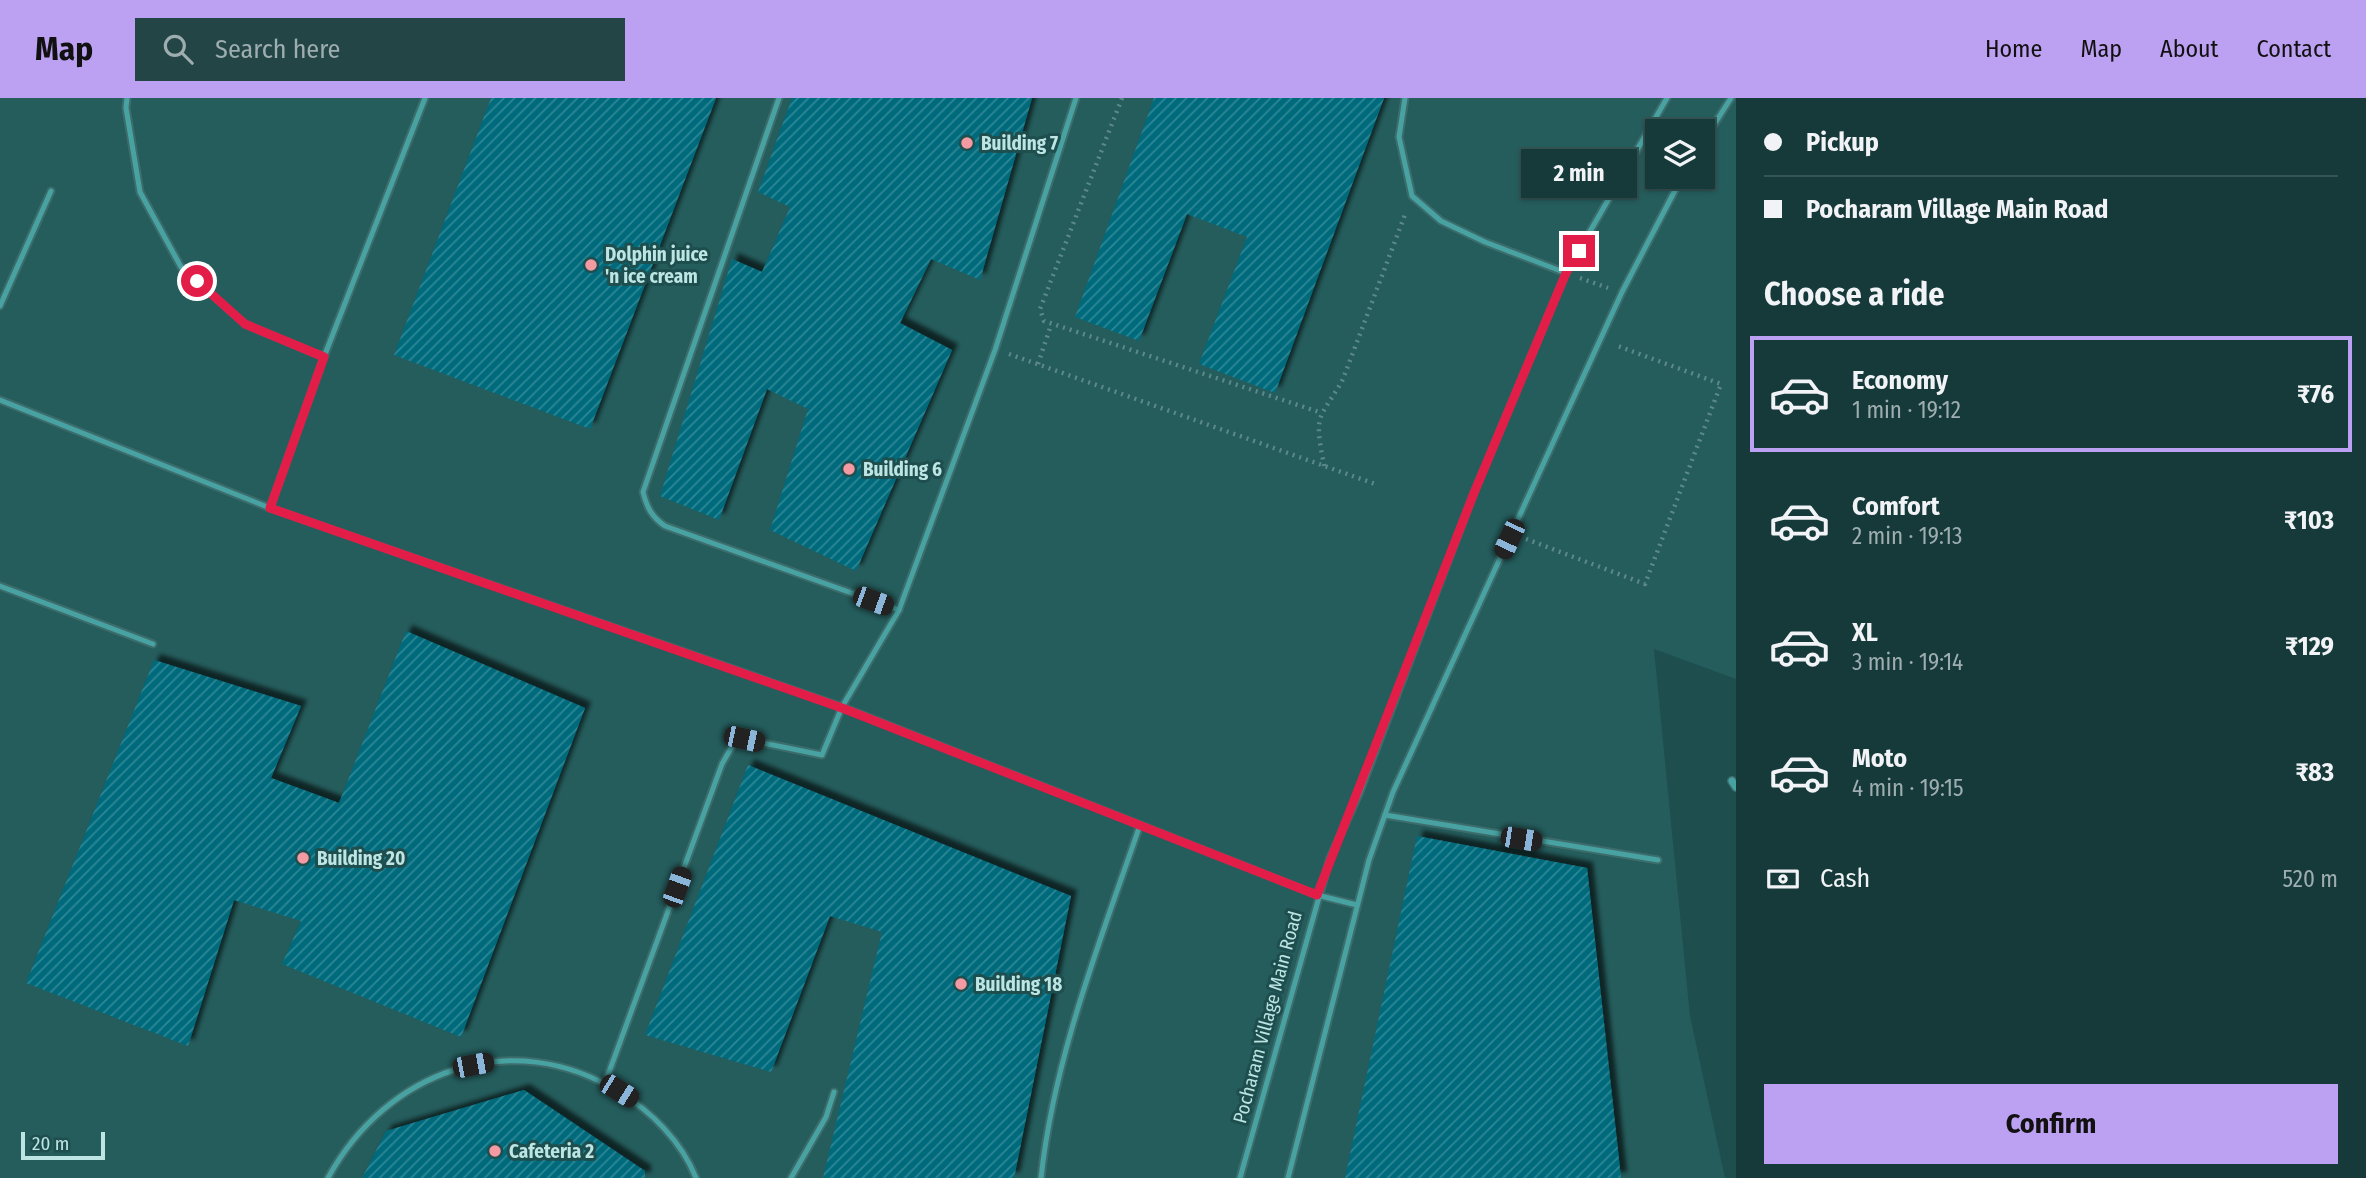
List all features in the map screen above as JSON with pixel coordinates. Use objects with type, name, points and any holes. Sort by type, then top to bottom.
[{"type":"lane","points":[[127,98],[125,108],[140,192],[181,267],[245,324],[324,357]]},
{"type":"lane","points":[[270,508],[324,357],[425,98]]},
{"type":"lane","points":[[779,98],[643,492],[646,505],[653,517],[665,526],[899,610]]},
{"type":"lane","points":[[605,1083],[722,764],[734,744],[744,739],[814,756],[822,755],[842,708],[899,610],[995,350],[1076,98]]},
{"type":"lane","points":[[1405,98],[1399,138],[1412,196],[1441,221],[1485,243],[1566,273]]},
{"type":"lane","name":"Pocharam Village Main Road","points":[[1240,1178],[1317,895],[1474,493],[1566,273],[1667,98]]},
{"type":"lane","points":[[1715,123],[1731,98]]},
{"type":"lane","points":[[1288,1178],[1357,905],[1393,792],[1622,292],[1676,189]]},
{"type":"lane","points":[[0,306],[51,191]]},
{"type":"lane","points":[[0,400],[270,508],[842,708],[1317,895],[1357,905]]},
{"type":"lane","points":[[0,586],[153,644]]},
{"type":"lane","points":[[1385,815],[1658,860]]},
{"type":"lane","points":[[1041,1178],[1045,1139],[1076,1020],[1140,825]]},
{"type":"lane","points":[[328,1178],[358,1132],[404,1092],[459,1068],[488,1062],[528,1062],[578,1072],[605,1083],[632,1100],[657,1121],[677,1145],[696,1178]]},
{"type":"lane","points":[[791,1178],[826,1117],[834,1092]]},
{"type":"path","points":[[1122,98],[1040,309],[1044,321],[1322,413]]},
{"type":"path","points":[[1324,466],[1319,426],[1322,413],[1334,399],[1343,379],[1412,196]]},
{"type":"path","points":[[1566,273],[1622,292]]},
{"type":"path","points":[[1038,364],[1051,325]]},
{"type":"path","points":[[1526,539],[1645,584],[1721,384],[1602,340]]},
{"type":"path","points":[[995,350],[1378,485]]},
{"type":"shaded area","points":[[0,98],[1736,98],[1736,679],[1654,649],[1690,1016],[1725,1178],[0,1178]]},
{"type":"building","points":[[491,98],[716,98],[590,429],[394,355]]},
{"type":"building","points":[[792,98],[1032,98],[980,280],[931,259],[900,323],[952,350],[856,571],[770,530],[808,409],[767,389],[719,520],[660,496],[732,259],[762,272],[790,207],[758,192]]},
{"type":"building","points":[[1154,98],[1384,98],[1275,393],[1199,364],[1247,237],[1187,214],[1139,341],[1075,317]]},
{"type":"building","name":"Building 20","points":[[406,631],[585,708],[461,1037],[282,964],[301,921],[234,900],[188,1046],[26,983],[154,660],[301,706],[271,778],[339,803]]},
{"type":"building","name":"Building 18","points":[[748,765],[1071,896],[1014,1178],[823,1178],[882,932],[830,916],[771,1072],[645,1035]]},
{"type":"building","points":[[1417,836],[1587,868],[1621,1178],[1345,1178]]},
{"type":"building","name":"Cafeteria 2","points":[[524,1090],[645,1171],[645,1178],[362,1178],[386,1131]]},
{"type":"place","name":"Building 7","points":[[967,143]]},
{"type":"place","name":"Dolphin juice 'n ice cream","points":[[591,265]]},
{"type":"place","name":"Building 6","points":[[849,469]]},
{"type":"place","name":"Building 20","points":[[303,858]]},
{"type":"place","name":"Building 18","points":[[961,984]]},
{"type":"place","name":"Cafeteria 2","points":[[495,1151]]},
{"type":"route","points":[[197,281],[245,324],[324,357],[270,508],[842,708],[1317,895],[1387,723],[1474,493],[1566,273],[1579,251]]}]
